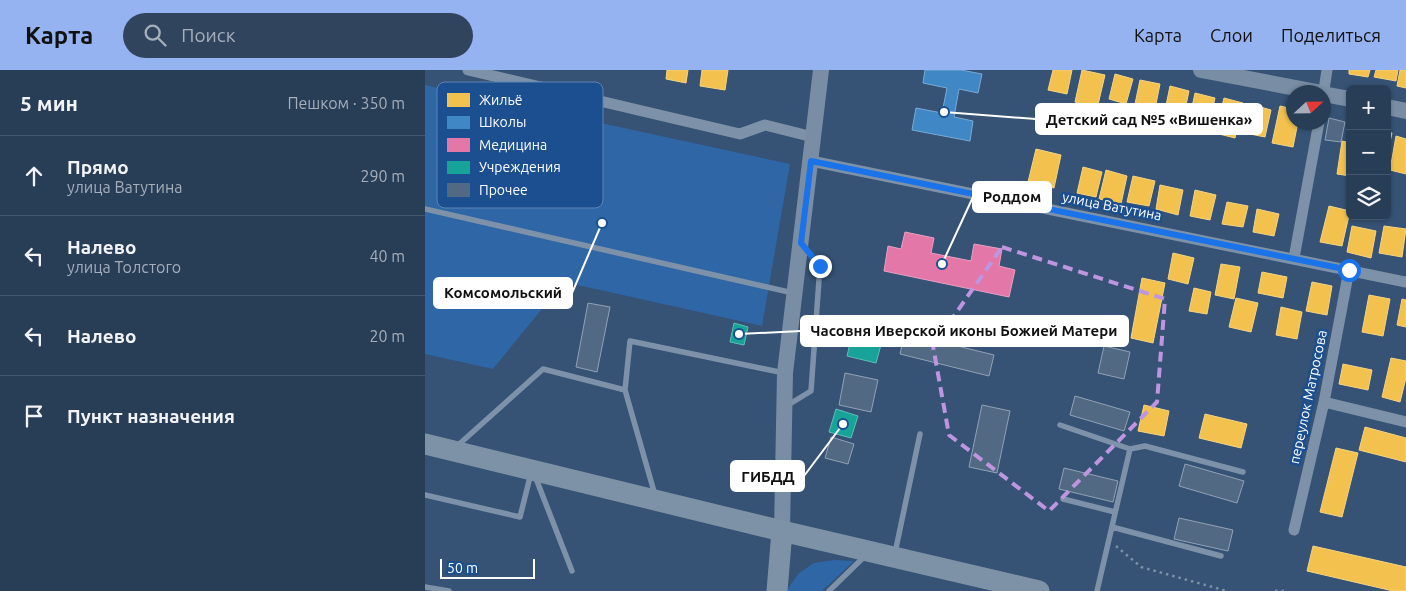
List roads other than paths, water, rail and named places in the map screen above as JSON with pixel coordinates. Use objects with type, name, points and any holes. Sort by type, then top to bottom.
[{"type":"highway","points":[[425,444],[894,558],[1039,591]]},
{"type":"highway","points":[[777,591],[782,531]]},
{"type":"main road","points":[[782,531],[785,373],[821,70]]},
{"type":"main road","points":[[1201,70],[1286,86]]},
{"type":"main road","points":[[1331,96],[1346,98]]},
{"type":"main road","points":[[1391,108],[1406,111]]},
{"type":"street","points":[[468,70],[519,82]]},
{"type":"street","points":[[1325,85],[1327,70]]},
{"type":"street","points":[[603,102],[740,134],[765,125],[813,137]]},
{"type":"street","points":[[1294,258],[1318,130]]},
{"type":"street","name":"улица Ватутина","points":[[811,161],[1406,282]]},
{"type":"street","name":"переулок Матросова","points":[[1294,530],[1323,402],[1349,270]]},
{"type":"street","points":[[1323,402],[1406,422]]},
{"type":"lane","points":[[425,209],[795,293]]},
{"type":"lane","points":[[785,407],[811,391],[820,266],[801,243]]},
{"type":"lane","points":[[657,501],[625,390],[630,341],[785,373]]},
{"type":"lane","points":[[452,450],[543,369],[625,390]]},
{"type":"lane","points":[[1060,425],[1130,449],[1145,446],[1243,472]]},
{"type":"lane","points":[[894,558],[920,434]]},
{"type":"lane","points":[[1097,591],[1130,449]]},
{"type":"lane","points":[[425,496],[520,517],[532,470]]},
{"type":"lane","points":[[532,470],[572,571]]},
{"type":"lane","points":[[1063,499],[1115,512]]},
{"type":"lane","points":[[1112,527],[1221,556]]},
{"type":"lane","points":[[829,591],[869,552]]},
{"type":"lane","points":[[425,588],[449,591]]},
{"type":"place","name":"Детский сад №5 «Вишенка»","points":[[944,112]]},
{"type":"place","name":"Комсомольский","points":[[602,223]]},
{"type":"place","name":"Роддом","points":[[942,264]]},
{"type":"place","name":"Часовня Иверской иконы Божией Матери","points":[[739,334]]},
{"type":"place","name":"ГИБДД","points":[[843,424]]}]
